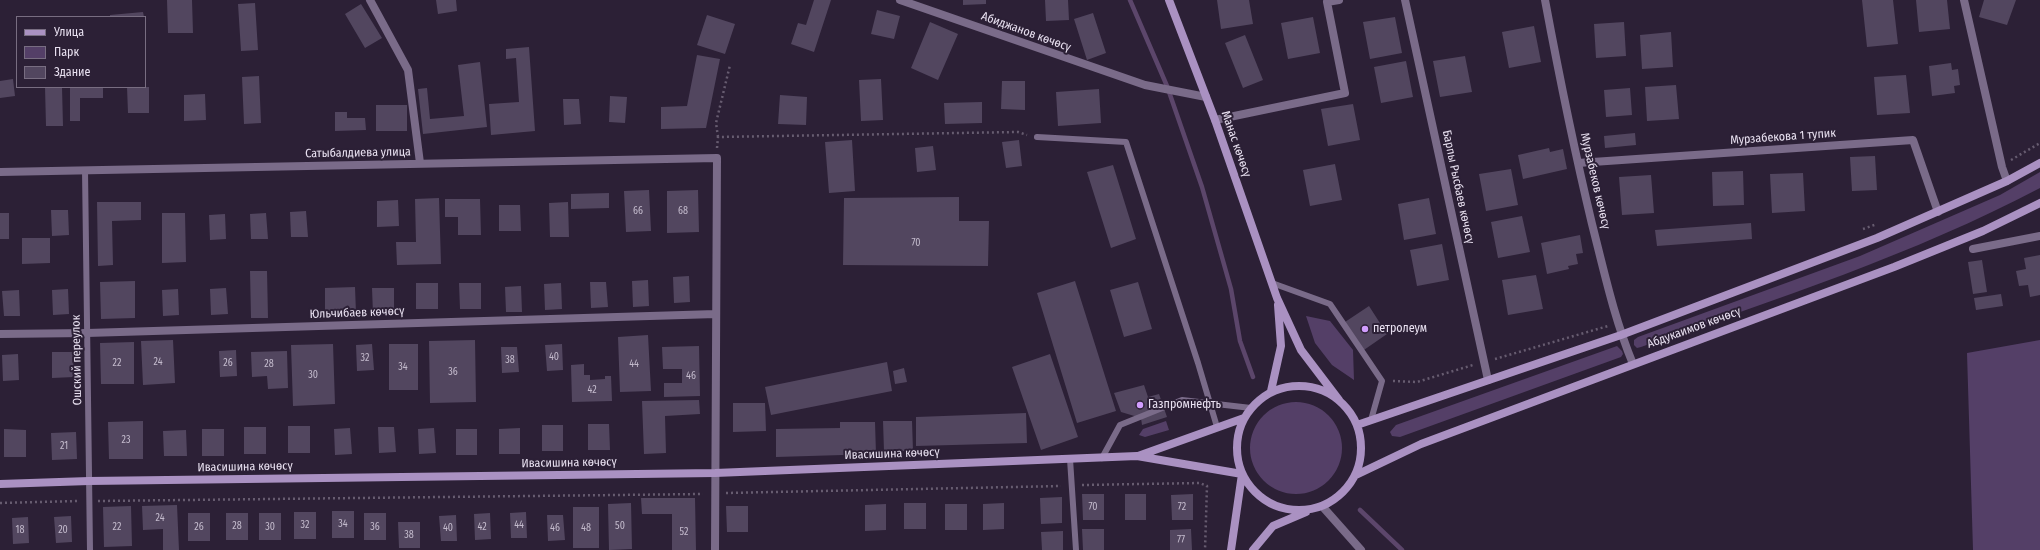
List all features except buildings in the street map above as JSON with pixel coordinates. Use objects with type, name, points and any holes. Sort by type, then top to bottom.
[{"type":"main road","name":"Манас көчөсү","points":[[1169,0],[1215,120],[1277,298]]},
{"type":"main road","name":"Абдукаимов көчөсү","points":[[1357,425],[1621,335],[1877,238],[2007,181],[2040,163]]},
{"type":"main road","name":"Абдукаимов көчөсү","points":[[1356,475],[1421,444],[1894,267],[1983,231],[2040,203]]},
{"type":"main road","points":[[1271,392],[1281,346],[1277,298]]},
{"type":"main road","points":[[1254,550],[1273,526],[1336,499],[1347,488],[1356,475],[1362,450],[1357,425],[1350,411],[1339,400],[1301,350],[1277,298]]},
{"type":"main road","points":[[1311,510],[1290,510],[1271,504],[1254,492],[1242,474],[1237,456],[1238,436],[1244,418],[1251,408],[1271,392],[1285,387],[1306,386],[1327,392],[1339,400]]},
{"type":"main road","points":[[1137,456],[1244,418]]},
{"type":"main road","points":[[1137,456],[1242,474]]},
{"type":"main road","name":"Ивасишина көчөсү","points":[[0,484],[89,481],[715,473],[1137,456]]},
{"type":"main road","points":[[1231,550],[1242,474]]},
{"type":"street","points":[[370,0],[408,70],[420,163]]},
{"type":"street","name":"Абиджанов көчөсү","points":[[900,0],[1145,85],[1184,94],[1206,97]]},
{"type":"street","points":[[1215,120],[1345,94],[1327,2],[1339,0]]},
{"type":"street","name":"Барпы Рысбаев көчөсү","points":[[1405,0],[1488,380]]},
{"type":"street","name":"Мурзабеков көчөсү","points":[[1545,0],[1578,163],[1621,335],[1633,364]]},
{"type":"street","points":[[1964,0],[2002,167],[2007,181]]},
{"type":"street","name":"Мурзабекова 1 тупик","points":[[1578,163],[1913,140],[1938,212]]},
{"type":"street","points":[[715,550],[714,494],[717,158]]},
{"type":"street","name":"Сатыбалдиева улица","points":[[0,172],[717,158]]},
{"type":"street","points":[[1973,249],[2040,236]]},
{"type":"street","name":"Юльчибаев көчөсү","points":[[0,334],[87,333],[716,314]]},
{"type":"street","points":[[1322,506],[1361,550]]},
{"type":"lane","points":[[1037,138],[1126,142],[1217,427]]},
{"type":"lane","name":"Ошский переулок","points":[[85,170],[90,550]]},
{"type":"lane","points":[[1272,283],[1330,304],[1382,381],[1371,420]]},
{"type":"lane","points":[[1102,458],[1120,425],[1182,400],[1251,408]]},
{"type":"lane","points":[[1070,459],[1076,550]]},
{"type":"path","points":[[717,158],[718,137],[716,123],[730,65]]},
{"type":"path","points":[[718,137],[1018,132],[1037,138]]},
{"type":"path","points":[[2002,167],[2040,142]]},
{"type":"path","points":[[1857,232],[1878,223]]},
{"type":"path","points":[[1382,381],[1417,382],[1618,323]]},
{"type":"path","points":[[0,503],[487,498],[1200,483],[1206,486],[1205,550]]},
{"type":"green space","points":[[2040,172],[2040,188],[1992,212],[1894,255],[1844,275],[1641,347],[1637,348],[1634,345],[1634,340],[1638,337],[1860,256],[2000,195]]},
{"type":"green space","points":[[1306,316],[1330,321],[1353,350],[1354,380],[1332,365],[1315,343]]},
{"type":"green space","points":[[2040,340],[2040,550],[1973,550],[1967,353]]},
{"type":"green space","points":[[1617,346],[1622,351],[1623,354],[1621,357],[1400,437],[1392,436],[1390,432],[1396,425]]},
{"type":"green space","points":[[1296,402],[1314,405],[1329,415],[1339,430],[1342,448],[1339,466],[1329,481],[1314,491],[1296,494],[1278,491],[1263,481],[1253,466],[1250,448],[1253,430],[1263,415],[1278,405]]},
{"type":"green space","points":[[1166,421],[1169,430],[1145,437],[1139,435],[1143,429]]},
{"type":"waterway","points":[[1130,0],[1167,86],[1202,187],[1231,289],[1240,341],[1253,377]]},
{"type":"waterway","points":[[1360,510],[1402,550]]},
{"type":"place","name":"петролеум","points":[[1365,329]]},
{"type":"place","name":"Газпромнефть","points":[[1140,405]]}]
